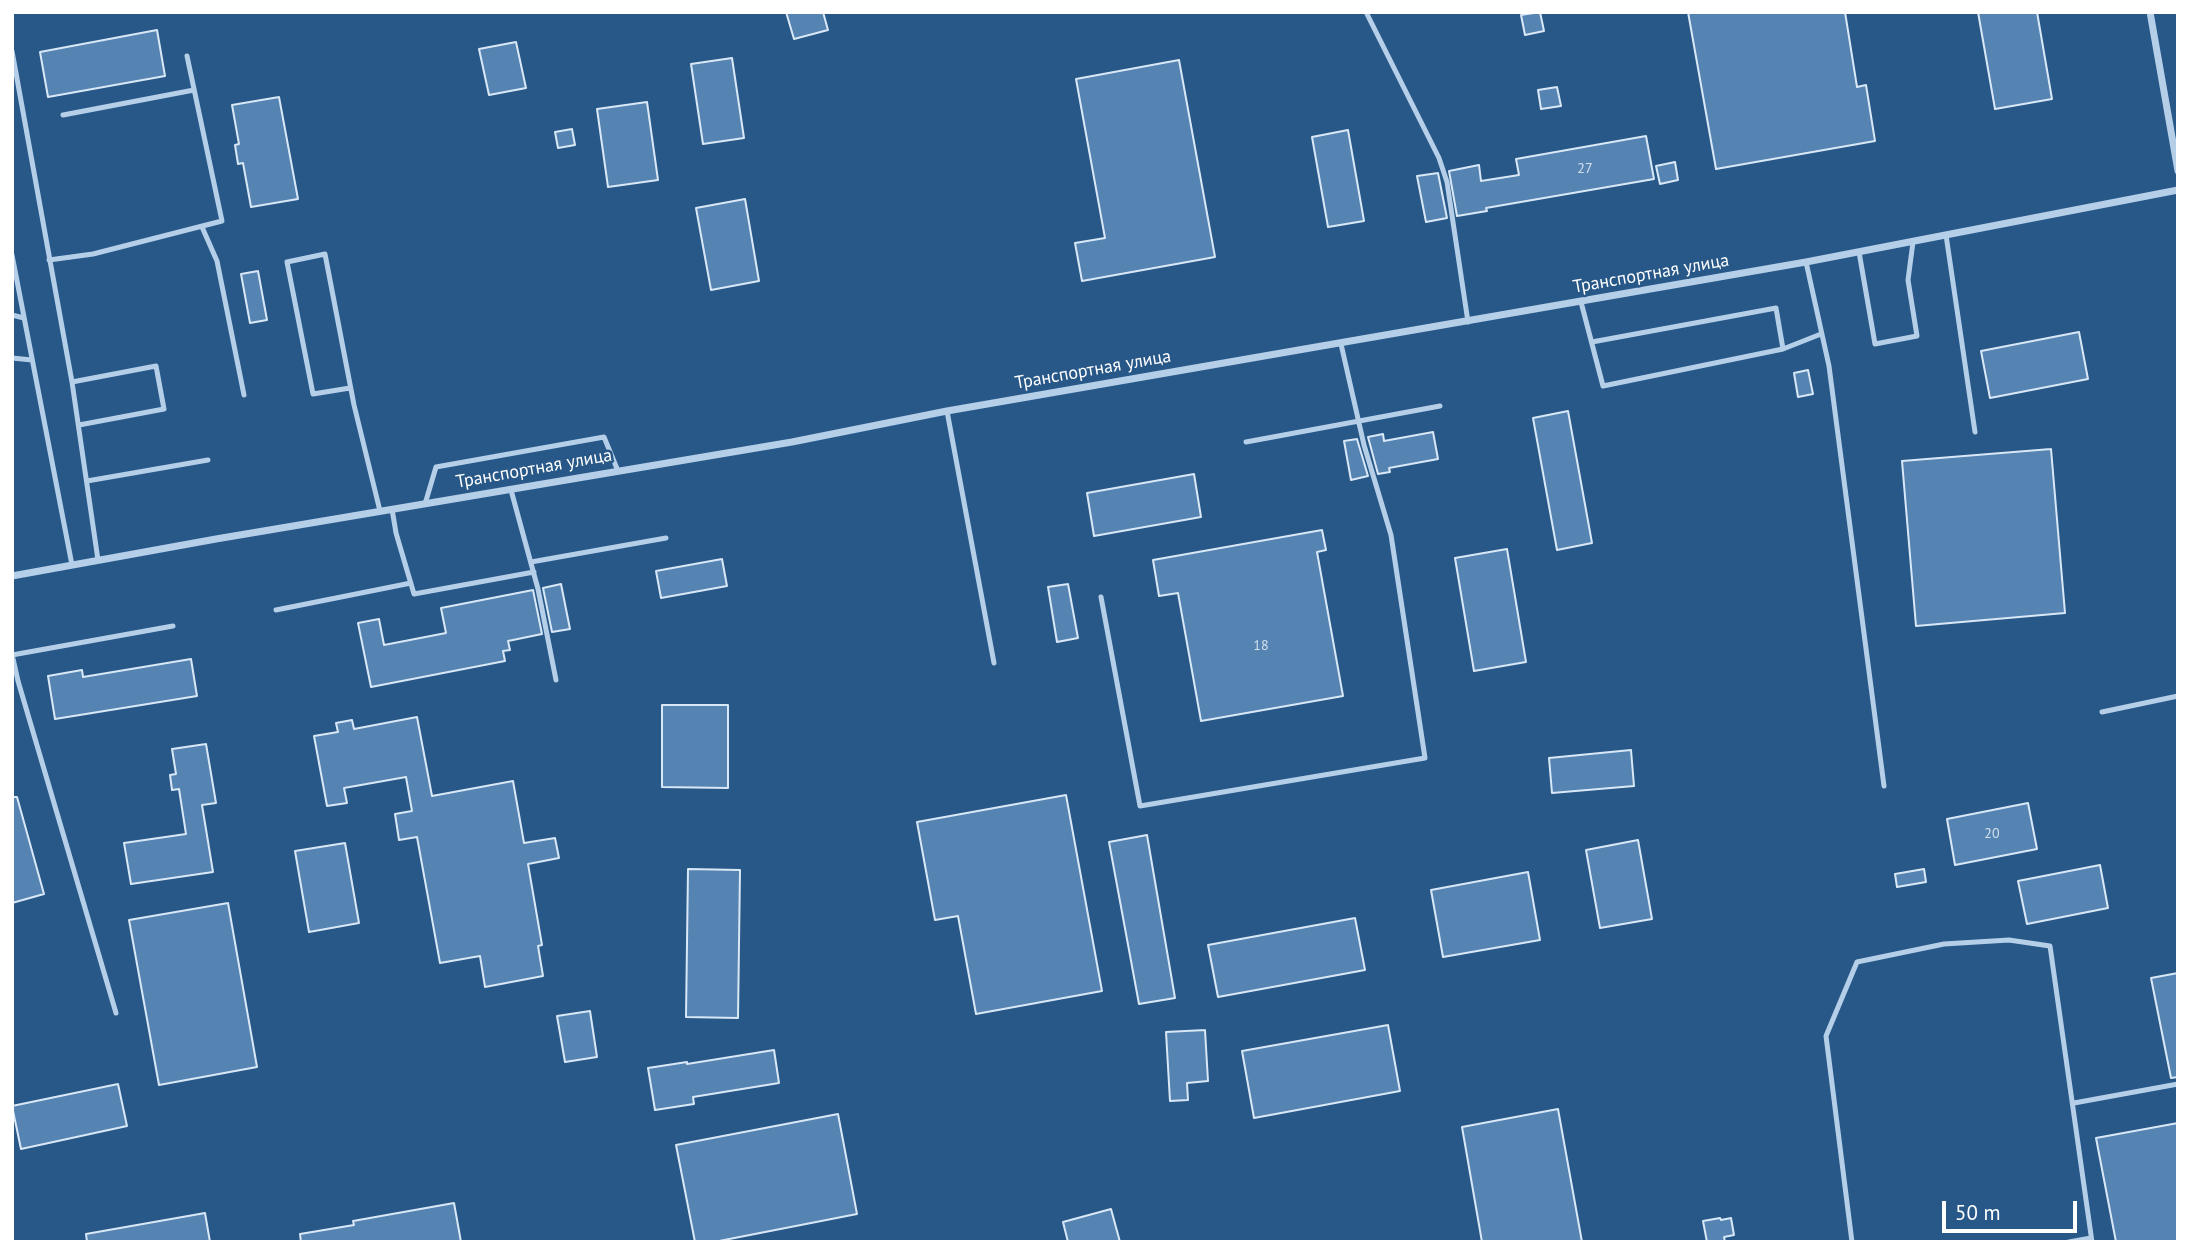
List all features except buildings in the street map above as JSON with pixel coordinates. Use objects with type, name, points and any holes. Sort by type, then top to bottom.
[{"type":"street","points":[[2150,12],[2178,171]]},
{"type":"street","name":"Транспортная улица","points":[[12,576],[792,442],[947,411],[1581,302],[1913,242],[2178,190]]},
{"type":"lane","points":[[1366,12],[1439,158],[1447,182],[1468,322]]},
{"type":"lane","points":[[12,51],[72,382],[98,560]]},
{"type":"lane","points":[[49,260],[93,254],[222,221],[187,56]]},
{"type":"lane","points":[[63,115],[194,90]]},
{"type":"lane","points":[[202,228],[217,261],[244,395]]},
{"type":"lane","points":[[1946,235],[1975,432]]},
{"type":"lane","points":[[1859,252],[1875,344],[1917,336],[1908,280],[1913,242]]},
{"type":"lane","points":[[351,388],[313,394],[287,262],[325,254],[351,388],[380,511]]},
{"type":"lane","points":[[12,255],[72,565]]},
{"type":"lane","points":[[1805,262],[1829,366],[1884,786]]},
{"type":"lane","points":[[1581,302],[1603,386],[1783,349],[1821,334]]},
{"type":"lane","points":[[1592,342],[1776,308],[1783,349]]},
{"type":"lane","points":[[12,315],[24,318]]},
{"type":"lane","points":[[1101,597],[1140,806],[1425,758],[1391,535],[1341,344]]},
{"type":"lane","points":[[12,358],[32,360]]},
{"type":"lane","points":[[72,382],[156,366],[163,409],[79,425]]},
{"type":"lane","points":[[1246,442],[1440,406]]},
{"type":"lane","points":[[947,411],[994,663]]},
{"type":"lane","points":[[425,503],[436,467],[604,437],[618,471]]},
{"type":"lane","points":[[87,481],[208,460]]},
{"type":"lane","points":[[511,490],[534,572],[556,680]]},
{"type":"lane","points":[[392,509],[396,533],[414,594],[534,572]]},
{"type":"lane","points":[[531,562],[666,538]]},
{"type":"lane","points":[[276,610],[411,583]]},
{"type":"lane","points":[[116,1013],[12,655],[173,626]]},
{"type":"lane","points":[[2102,712],[2178,696]]},
{"type":"lane","points":[[1852,1242],[1826,1036],[1857,962],[1944,944],[2009,940],[2050,946],[2092,1240],[2069,1242]]},
{"type":"lane","points":[[2074,1103],[2178,1084]]}]
